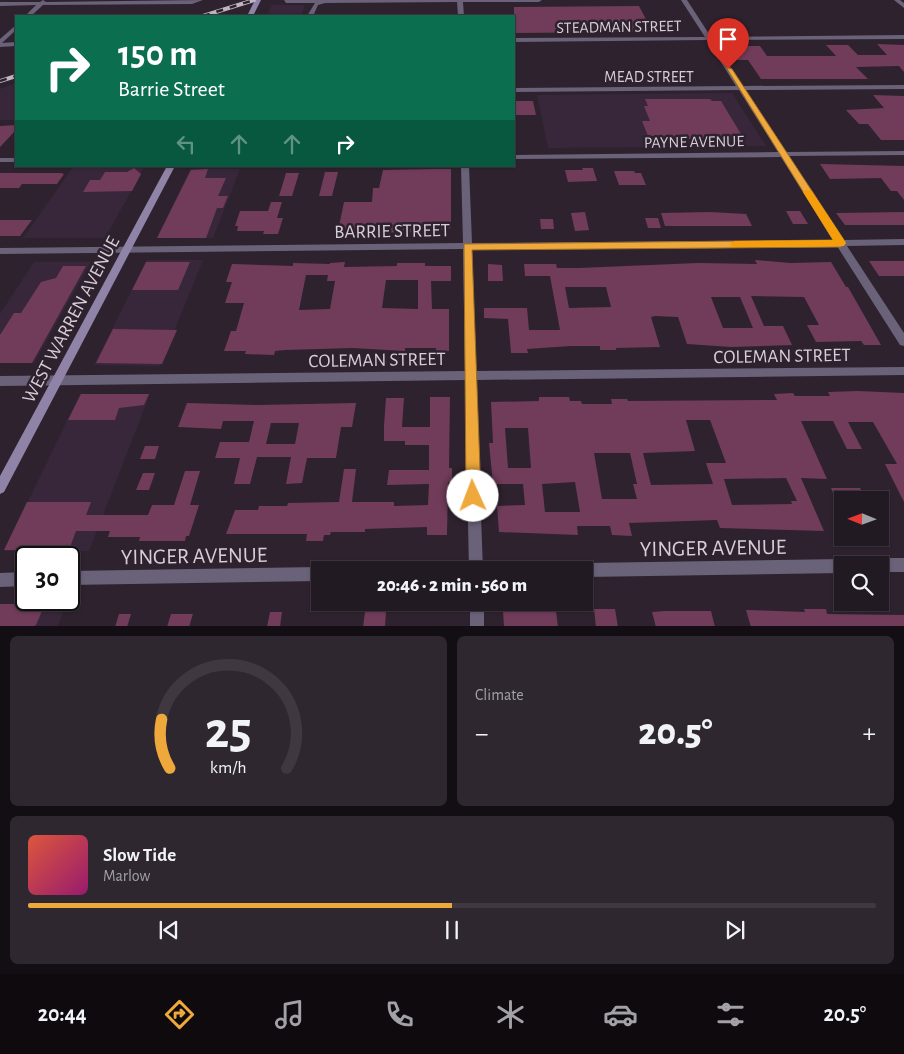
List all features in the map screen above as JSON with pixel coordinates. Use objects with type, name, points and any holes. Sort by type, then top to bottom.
[{"type":"main road","points":[[250,15],[258,0]]},
{"type":"main road","name":"WEST WARREN AVENUE","points":[[0,488],[170,167]]},
{"type":"street","points":[[0,4],[44,2],[192,2],[200,0]]},
{"type":"street","points":[[460,0],[461,15]]},
{"type":"street","points":[[286,2],[539,0]]},
{"type":"street","points":[[684,0],[904,342]]},
{"type":"street","points":[[897,0],[904,6]]},
{"type":"street","points":[[310,15],[316,4],[325,1]]},
{"type":"street","points":[[29,15],[44,2]]},
{"type":"street","points":[[0,43],[15,28]]},
{"type":"street","name":"STEADMAN STREET","points":[[515,40],[904,37]]},
{"type":"street","points":[[0,43],[15,44]]},
{"type":"street","name":"MEAD STREET","points":[[515,90],[904,87]]},
{"type":"street","name":"PAYNE AVENUE","points":[[515,157],[904,153]]},
{"type":"street","points":[[0,160],[15,160]]},
{"type":"street","points":[[465,167],[476,561]]},
{"type":"street","name":"BARRIE STREET","points":[[0,251],[904,242]]},
{"type":"street","name":"COLEMAN STREET","points":[[0,381],[904,371]]},
{"type":"street","points":[[889,565],[904,565]]},
{"type":"street","name":"YINGER AVENUE","points":[[593,570],[834,566]]},
{"type":"street","name":"YINGER AVENUE","points":[[80,578],[311,574]]},
{"type":"street","points":[[0,580],[15,579]]},
{"type":"street","points":[[477,611],[477,626]]},
{"type":"shaded area","points":[[272,5],[305,5],[301,15],[267,15]]},
{"type":"shaded area","points":[[15,83],[15,120],[0,120],[0,89]]},
{"type":"shaded area","points":[[732,93],[766,146],[548,148],[537,95]]},
{"type":"shaded area","points":[[73,167],[144,167],[105,238],[23,238]]},
{"type":"shaded area","points":[[190,169],[240,169],[213,238],[157,238]]},
{"type":"shaded area","points":[[147,260],[203,260],[160,366],[94,365]]},
{"type":"shaded area","points":[[34,262],[91,262],[34,363],[0,363],[0,314]]},
{"type":"shaded area","points":[[80,394],[150,394],[89,551],[80,551],[80,546],[15,546],[15,551],[4,551]]},
{"type":"shaded area","points":[[0,604],[15,604],[15,611],[64,611],[57,626],[0,626]]},
{"type":"building","points":[[639,6],[648,23],[636,23],[640,32],[515,33],[514,7]]},
{"type":"building","points":[[877,44],[904,45],[904,72],[899,66],[856,67],[868,79],[761,79],[748,60],[736,60],[726,46],[760,46],[767,56],[836,56],[826,45],[848,45],[858,55],[887,55]]},
{"type":"building","points":[[873,95],[904,96],[904,140],[881,140],[868,124],[859,124],[846,110],[884,108]]},
{"type":"building","points":[[645,99],[710,99],[712,101],[721,101],[744,139],[664,139],[663,136],[648,136],[642,121],[650,121],[644,106],[648,106]]},
{"type":"building","points":[[515,101],[533,101],[536,115],[515,115]]},
{"type":"building","points":[[15,125],[15,131],[0,147],[0,126]]},
{"type":"building","points":[[820,164],[904,166],[904,200],[897,191],[891,191],[881,178],[830,179]]},
{"type":"building","points":[[134,168],[141,174],[132,191],[83,192],[90,180],[100,180],[105,172],[127,172]]},
{"type":"building","points":[[582,168],[593,168],[597,181],[568,182],[565,170],[583,170]]},
{"type":"building","points":[[208,169],[205,178],[226,178],[218,196],[228,196],[223,208],[217,208],[206,238],[157,238],[191,170]]},
{"type":"building","points":[[451,169],[451,228],[432,232],[346,233],[346,231],[338,231],[344,202],[372,202],[373,188],[379,188],[383,170]]},
{"type":"building","points":[[614,171],[641,173],[646,185],[619,185]]},
{"type":"building","points":[[325,172],[338,172],[332,196],[319,196]]},
{"type":"building","points":[[0,173],[64,174],[57,184],[22,184],[19,188],[0,188]]},
{"type":"building","points":[[286,173],[299,173],[292,196],[279,196]]},
{"type":"building","points":[[271,202],[282,202],[277,218],[283,218],[278,234],[263,234],[264,231],[237,231],[238,226],[235,226],[240,211],[268,211]]},
{"type":"building","points":[[786,211],[800,211],[808,224],[793,224]]},
{"type":"building","points":[[585,212],[589,230],[575,231],[571,213]]},
{"type":"building","points":[[710,212],[746,214],[752,226],[665,226],[661,213]]},
{"type":"building","points":[[904,212],[904,225],[845,225],[836,213]]},
{"type":"building","points":[[645,218],[658,218],[661,228],[648,228]]},
{"type":"building","points":[[540,219],[553,219],[554,229],[541,229]]},
{"type":"building","points":[[0,220],[32,220],[20,236],[0,236]]},
{"type":"building","points":[[755,260],[790,263],[831,262],[846,287],[848,287],[881,345],[864,345],[861,341],[816,342],[807,325],[819,325],[804,297],[751,296],[764,326],[783,326],[792,345],[731,347],[687,344],[678,317],[655,316],[651,317],[660,347],[600,350],[600,346],[571,346],[527,349],[528,353],[511,353],[508,319],[484,318],[484,308],[527,308],[529,330],[560,330],[550,276],[525,276],[524,264],[556,264],[557,268],[579,268],[698,263],[757,264]],"holes":[[[565,287],[606,287],[611,307],[569,308]],[[711,297],[740,297],[753,328],[723,328]]]},
{"type":"building","points":[[869,261],[904,261],[904,276],[879,276]]},
{"type":"building","points":[[146,262],[190,262],[178,290],[132,290]]},
{"type":"building","points":[[345,262],[344,267],[397,266],[397,263],[425,263],[425,266],[451,266],[451,281],[431,281],[432,309],[449,309],[449,351],[436,351],[436,348],[405,348],[405,351],[352,348],[285,350],[275,351],[274,355],[245,354],[246,351],[224,351],[231,331],[236,331],[244,303],[225,303],[232,282],[226,282],[232,264],[293,266],[293,263]],"holes":[[[306,275],[328,275],[327,281],[335,281],[330,309],[299,310]],[[386,280],[418,280],[418,309],[382,308]]]},
{"type":"building","points":[[488,264],[502,265],[503,281],[488,281]]},
{"type":"building","points":[[63,266],[86,266],[32,363],[0,363],[0,335],[14,313],[21,313],[41,282],[56,278]]},
{"type":"building","points":[[113,329],[177,330],[162,364],[96,363]]},
{"type":"building","points":[[828,392],[904,393],[904,502],[885,464],[897,464],[873,422],[848,422],[862,449],[847,449],[833,421],[801,421],[827,479],[801,478],[824,531],[720,528],[717,520],[629,523],[632,536],[612,535],[610,526],[577,526],[578,535],[499,532],[497,506],[525,505],[523,484],[493,484],[489,443],[493,443],[491,402],[539,401],[539,397],[569,397],[570,401],[581,401],[582,404],[612,404],[611,399],[627,399],[628,401],[777,400],[774,394],[793,393],[795,396],[830,396]],"holes":[[[686,420],[710,420],[726,463],[706,463],[713,484],[651,485],[643,453],[695,451]],[[505,428],[528,428],[531,468],[508,468]],[[594,453],[630,453],[637,484],[633,484],[637,499],[602,499]],[[786,478],[797,501],[791,501],[792,504],[732,505],[724,479]],[[575,482],[580,512],[545,512],[542,484]]]},
{"type":"building","points":[[81,394],[149,394],[144,405],[119,408],[115,420],[68,420]]},
{"type":"building","points":[[430,397],[450,397],[449,468],[452,468],[452,482],[448,482],[447,535],[427,535],[427,527],[365,529],[365,532],[331,532],[330,535],[324,535],[323,541],[306,541],[307,534],[226,534],[235,510],[258,510],[259,506],[287,506],[288,503],[339,502],[344,469],[356,469],[352,502],[394,502],[394,506],[428,505],[429,484],[387,485],[389,470],[429,470],[429,445],[405,445],[405,441],[384,441],[384,426],[386,398],[404,398],[402,427],[430,427]]},
{"type":"building","points":[[187,403],[258,405],[356,403],[352,427],[341,427],[336,458],[307,458],[302,483],[286,484],[291,457],[257,457],[250,484],[234,484],[240,458],[215,458],[220,442],[249,442],[254,421],[223,421],[221,429],[178,427]],"holes":[[[271,423],[299,423],[295,444],[266,444]]]},
{"type":"building","points":[[145,446],[159,446],[155,459],[140,459]]},
{"type":"building","points":[[185,471],[200,471],[190,505],[199,505],[189,536],[186,536],[185,541],[139,541],[140,537],[108,537],[110,531],[76,531],[70,546],[15,546],[15,550],[4,550],[27,502],[91,502],[86,515],[148,515],[152,505],[174,505]]},
{"type":"building","points":[[143,473],[155,473],[149,490],[136,490]]},
{"type":"building","points":[[831,488],[860,488],[862,491],[834,491],[834,495]]},
{"type":"building","points":[[0,604],[15,604],[15,611],[42,611],[34,626],[0,626]]},
{"type":"building","points":[[594,609],[615,609],[618,626],[596,626]]},
{"type":"building","points":[[804,609],[826,609],[827,614],[904,615],[904,626],[751,626],[746,610],[805,612]]},
{"type":"building","points":[[503,611],[556,611],[558,626],[504,626]]},
{"type":"building","points":[[711,611],[715,626],[656,626],[652,612]]},
{"type":"building","points":[[270,612],[282,612],[280,626],[267,626]]},
{"type":"building","points":[[365,612],[386,612],[385,626],[363,626]]},
{"type":"building","points":[[119,614],[131,614],[127,626],[115,626]]},
{"type":"building","points":[[171,614],[193,614],[189,626],[167,626]]},
{"type":"railway","points":[[206,15],[254,0]]},
{"type":"railway","points":[[0,81],[15,76]]},
{"type":"slow traffic","points":[[735,244],[841,243],[808,192]]},
{"type":"route","points":[[473,496],[467,247],[841,243],[728,69]]}]
